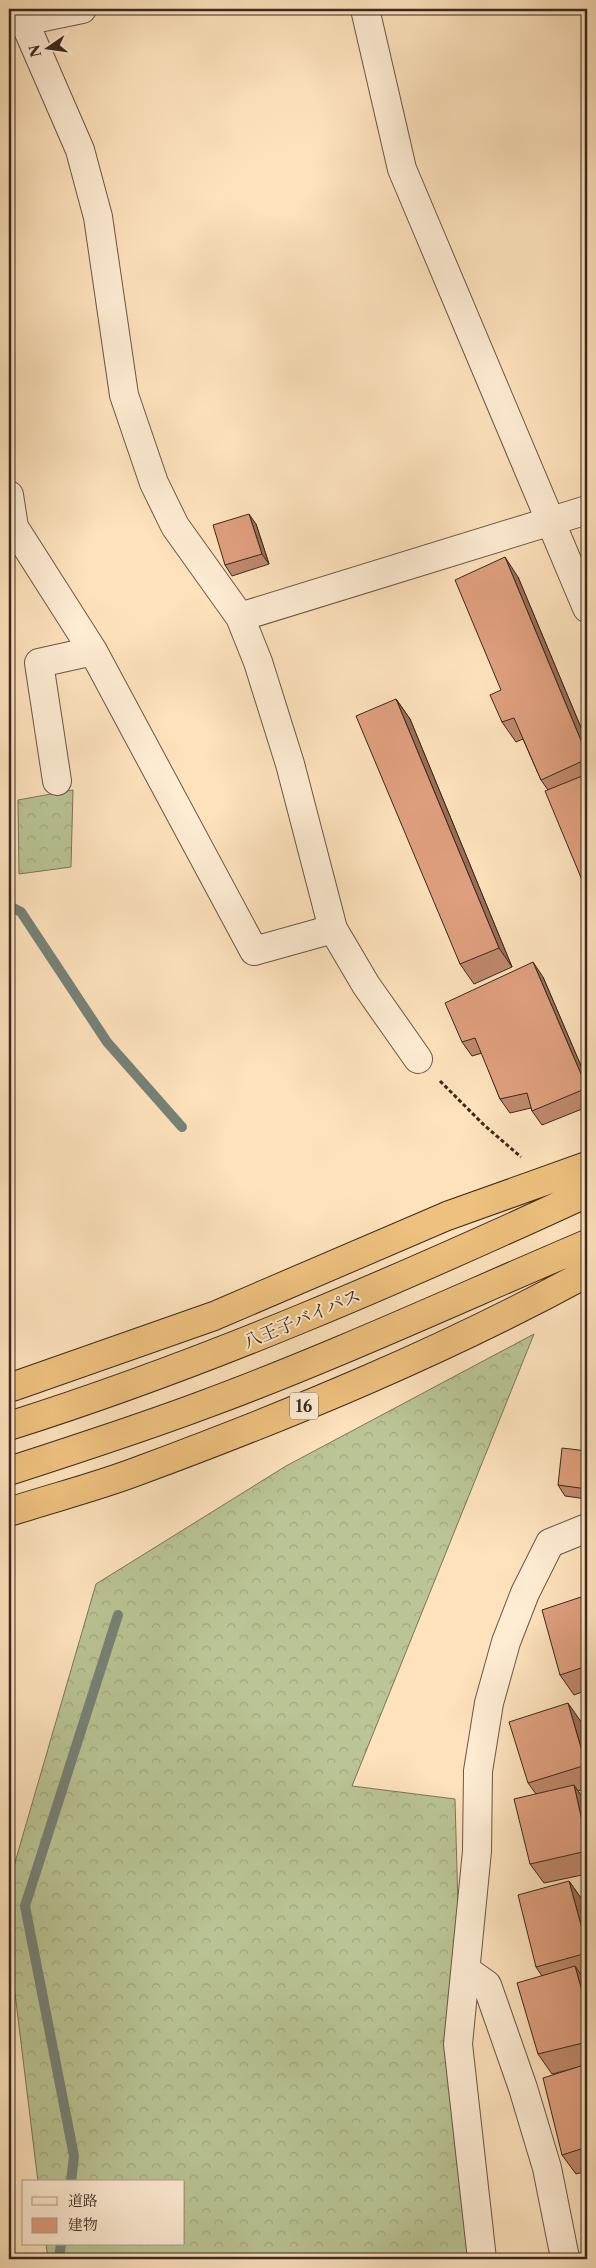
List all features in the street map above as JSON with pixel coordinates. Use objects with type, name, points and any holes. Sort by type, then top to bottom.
[{"type":"highway","points":[[9,1388],[214,1316],[447,1216],[587,1166]]},
{"type":"highway","name":"八王子バイパス","points":[[9,1426],[88,1401],[209,1357],[346,1301],[587,1193]]},
{"type":"highway","name":"16","points":[[9,1471],[102,1441],[303,1366],[587,1244]]},
{"type":"highway","name":"16","points":[[9,1512],[137,1471],[340,1391],[495,1322],[587,1273]]},
{"type":"street","points":[[82,9],[24,21],[80,150],[98,217],[124,395],[154,483],[175,526],[240,617],[258,662],[290,764],[333,929],[366,985],[418,1059]]},
{"type":"street","points":[[365,9],[402,169],[587,608]]},
{"type":"street","points":[[9,495],[14,527],[93,651],[254,951],[333,929]]},
{"type":"street","points":[[240,617],[587,510]]},
{"type":"street","points":[[57,781],[39,663],[93,651]]},
{"type":"street","points":[[482,2259],[458,2044],[477,1851],[478,1771],[489,1703],[506,1642],[522,1601],[550,1543],[587,1528]]},
{"type":"street","points":[[466,1970],[487,1985],[520,2078],[547,2168],[570,2257]]},
{"type":"path","points":[[418,1059],[484,1125],[528,1162]]},
{"type":"green space","points":[[73,790],[71,867],[19,874],[18,800]]},
{"type":"green space","points":[[534,1334],[352,1786],[455,1799],[465,2158],[470,2259],[48,2259],[46,2246],[185,2246],[185,2180],[38,2180],[9,1944],[9,1883],[96,1584],[286,1466]]},
{"type":"building","points":[[249,514],[262,554],[225,565],[213,525]]},
{"type":"building","points":[[505,557],[587,755],[587,759],[541,780],[514,718],[502,722],[490,695],[501,690],[455,580]]},
{"type":"building","points":[[396,699],[499,948],[460,964],[356,716]]},
{"type":"building","points":[[587,774],[587,892],[545,791]]},
{"type":"building","points":[[587,909],[587,922],[582,911]]},
{"type":"building","points":[[533,962],[587,1088],[532,1111],[527,1093],[500,1099],[475,1038],[462,1042],[445,1003]]},
{"type":"building","points":[[562,1448],[587,1451],[587,1489],[558,1485]]},
{"type":"building","points":[[587,1595],[587,1666],[560,1675],[542,1610]]},
{"type":"building","points":[[568,1703],[586,1765],[528,1783],[509,1722]]},
{"type":"building","points":[[574,1785],[587,1843],[587,1851],[530,1864],[514,1799]]},
{"type":"building","points":[[569,1881],[587,1953],[536,1967],[518,1895]]},
{"type":"building","points":[[575,1966],[587,2009],[587,2042],[538,2054],[517,1983]]},
{"type":"building","points":[[587,2064],[587,2147],[562,2155],[543,2078]]},
{"type":"waterway","points":[[9,906],[21,912],[107,1042],[182,1127]]},
{"type":"waterway","points":[[71,2180],[74,2156],[25,1906],[118,1615]]},
{"type":"waterway","points":[[59,2259],[61,2246]]}]
